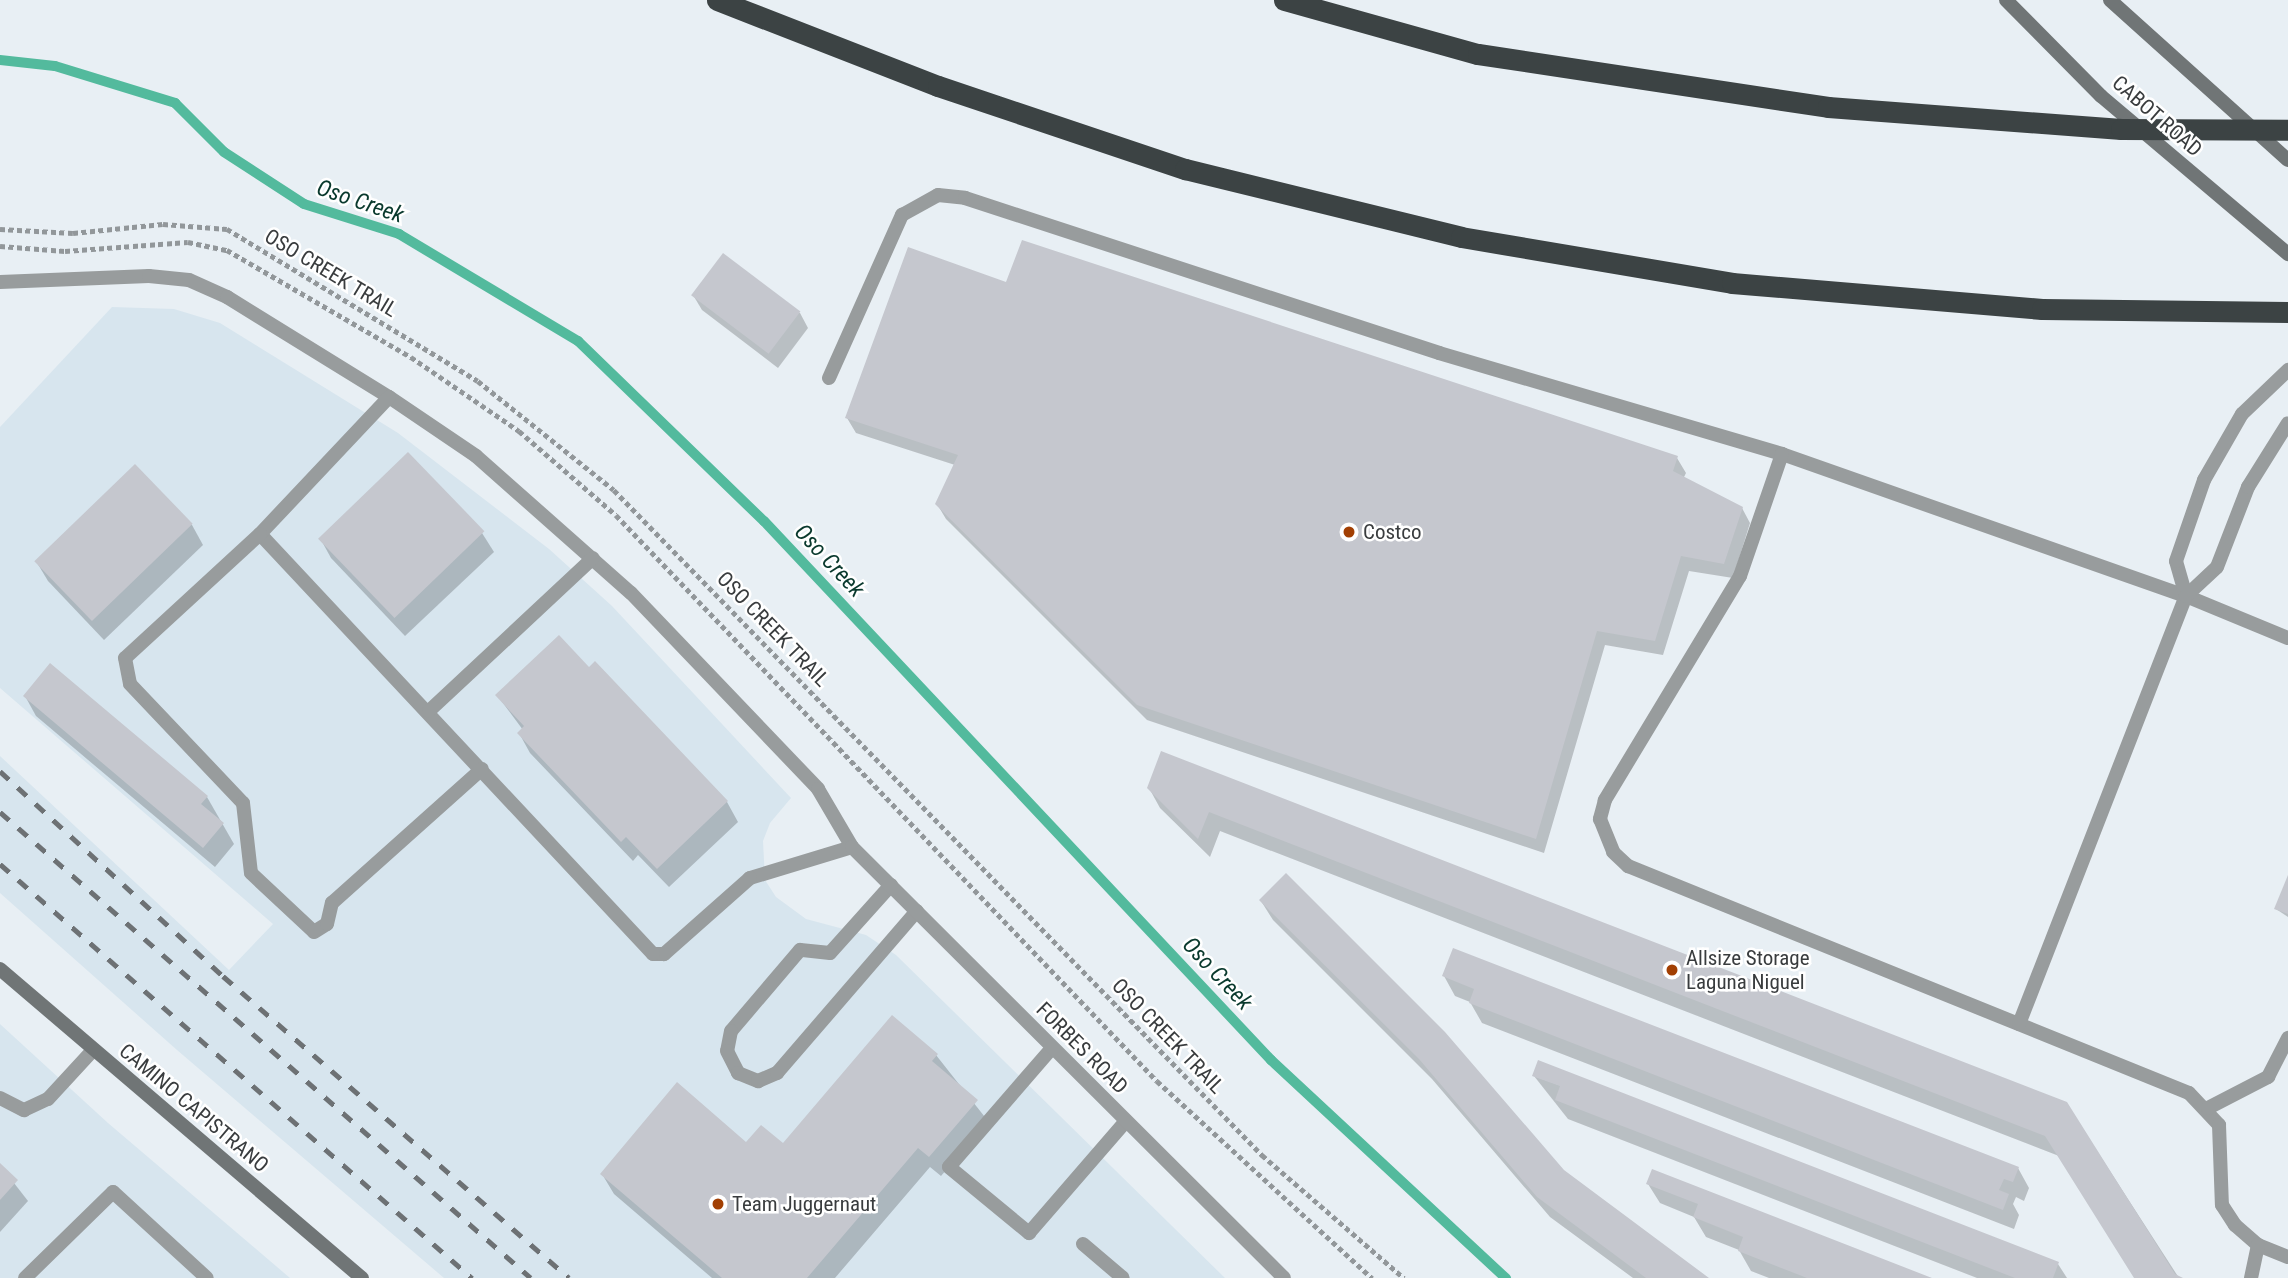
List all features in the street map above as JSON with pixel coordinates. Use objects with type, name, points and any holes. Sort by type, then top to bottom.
[{"type":"highway","points":[[717,0],[938,86],[1185,169],[1461,237],[1732,283],[2042,309],[2288,312]]},
{"type":"highway","points":[[1284,0],[1478,54],[1828,107],[2121,129],[2288,130]]},
{"type":"main road","name":"CABOT ROAD","points":[[2006,0],[2101,96],[2288,254]]},
{"type":"main road","points":[[2110,0],[2288,160]]},
{"type":"main road","name":"CAMINO CAPISTRANO","points":[[0,969],[362,1278]]},
{"type":"street","points":[[829,379],[902,215],[938,195],[965,198],[1439,353],[1783,454],[2186,596],[2288,638]]},
{"type":"street","name":"FORBES ROAD","points":[[0,282],[149,276],[189,280],[227,297],[389,397],[476,456],[593,558],[818,789],[852,847],[1284,1278]]},
{"type":"street","points":[[2186,596],[2176,561],[2204,480],[2242,414],[2288,370]]},
{"type":"street","points":[[389,397],[261,534],[125,658],[130,684],[243,803],[251,873],[314,932],[327,924],[331,903],[482,769]]},
{"type":"street","points":[[2019,1024],[2186,596],[2217,567],[2248,487],[2288,423]]},
{"type":"street","points":[[1783,454],[1740,576],[1605,800],[1600,819],[1604,836],[1628,866],[2189,1093],[2208,1108],[2219,1125],[2222,1205],[2235,1225],[2258,1245],[2288,1257]]},
{"type":"street","points":[[261,534],[653,954],[664,954],[750,878],[852,847]]},
{"type":"street","points":[[429,711],[593,558]]},
{"type":"street","points":[[891,885],[830,953],[800,950],[731,1031],[727,1051],[738,1073],[758,1081],[778,1073],[916,911]]},
{"type":"street","points":[[2208,1108],[2268,1077],[2288,1038]]},
{"type":"street","points":[[1052,1048],[949,1167],[1029,1233],[1126,1122]]},
{"type":"street","points":[[0,1098],[24,1110],[48,1099],[93,1050]]},
{"type":"street","points":[[25,1278],[113,1192],[207,1278]]},
{"type":"street","points":[[1083,1244],[1123,1278]]},
{"type":"street","points":[[2251,1278],[2258,1245]]},
{"type":"path","name":"OSO CREEK TRAIL","points":[[0,229],[73,233],[163,224],[227,229],[478,381],[614,490],[1262,1155],[1404,1278]]},
{"type":"shaded area","points":[[112,307],[174,309],[220,323],[398,433],[549,549],[612,606],[791,798],[770,823],[763,841],[765,880],[776,897],[806,919],[866,935],[896,955],[1225,1278],[444,1278],[177,1050],[0,893],[0,756],[229,970],[273,924],[0,688],[0,427]]},
{"type":"shaded area","points":[[0,1024],[108,1123],[290,1278],[0,1278]]},
{"type":"building","name":"Costco","points":[[1022,240],[1678,456],[1673,471],[1743,507],[1724,564],[1681,556],[1655,641],[1597,631],[1536,839],[1137,705],[935,504],[958,455],[845,418],[908,247],[1006,282]]},
{"type":"building","points":[[723,253],[800,311],[769,354],[691,295]]},
{"type":"building","points":[[408,452],[484,531],[394,618],[318,539]]},
{"type":"building","points":[[135,464],[193,524],[92,621],[34,561]]},
{"type":"building","points":[[559,635],[589,667],[595,661],[728,801],[657,869],[626,837],[621,842],[517,733],[524,726],[495,695]]},
{"type":"building","points":[[50,663],[208,796],[201,804],[224,823],[203,848],[23,696]]},
{"type":"building","name":"Allsize Storage Laguna Niguel","points":[[1161,751],[2067,1102],[2175,1274],[2183,1278],[2134,1278],[2045,1136],[1209,812],[1198,839],[1147,788]]},
{"type":"building","points":[[1286,873],[1445,1032],[1564,1170],[1709,1278],[1646,1278],[1537,1197],[1419,1059],[1259,900]]},
{"type":"building","points":[[2288,875],[2288,914],[2274,909]]},
{"type":"building","name":"Allsize Storage Laguna Niguel","points":[[1453,948],[2019,1167],[2013,1182],[2004,1179],[1999,1190],[2009,1194],[2003,1210],[1469,1003],[1474,989],[1442,976]]},
{"type":"building","points":[[892,1015],[938,1054],[932,1061],[978,1100],[929,1157],[918,1148],[807,1278],[722,1278],[600,1174],[677,1082],[746,1142],[761,1125],[783,1143]]},
{"type":"building","points":[[1538,1060],[2059,1262],[2053,1278],[2015,1278],[1555,1100],[1560,1086],[1532,1076]]},
{"type":"building","points":[[0,1163],[18,1180],[0,1200]]},
{"type":"building","points":[[1652,1169],[1932,1278],[1807,1278],[1738,1251],[1743,1237],[1693,1217],[1698,1204],[1646,1184]]},
{"type":"waterway","name":"Oso Creek","points":[[0,60],[55,66],[175,103],[224,152],[304,204],[399,234],[578,341],[764,521],[1271,1060],[1506,1278]]},
{"type":"railway","points":[[0,771],[223,976],[569,1278]]},
{"type":"railway","points":[[0,812],[531,1278]]},
{"type":"railway","points":[[0,864],[472,1278]]},
{"type":"place","name":"Costco","points":[[1349,532]]},
{"type":"place","name":"Allsize Storage Laguna Niguel","points":[[1672,970]]},
{"type":"place","name":"Team Juggernaut","points":[[718,1204]]}]
